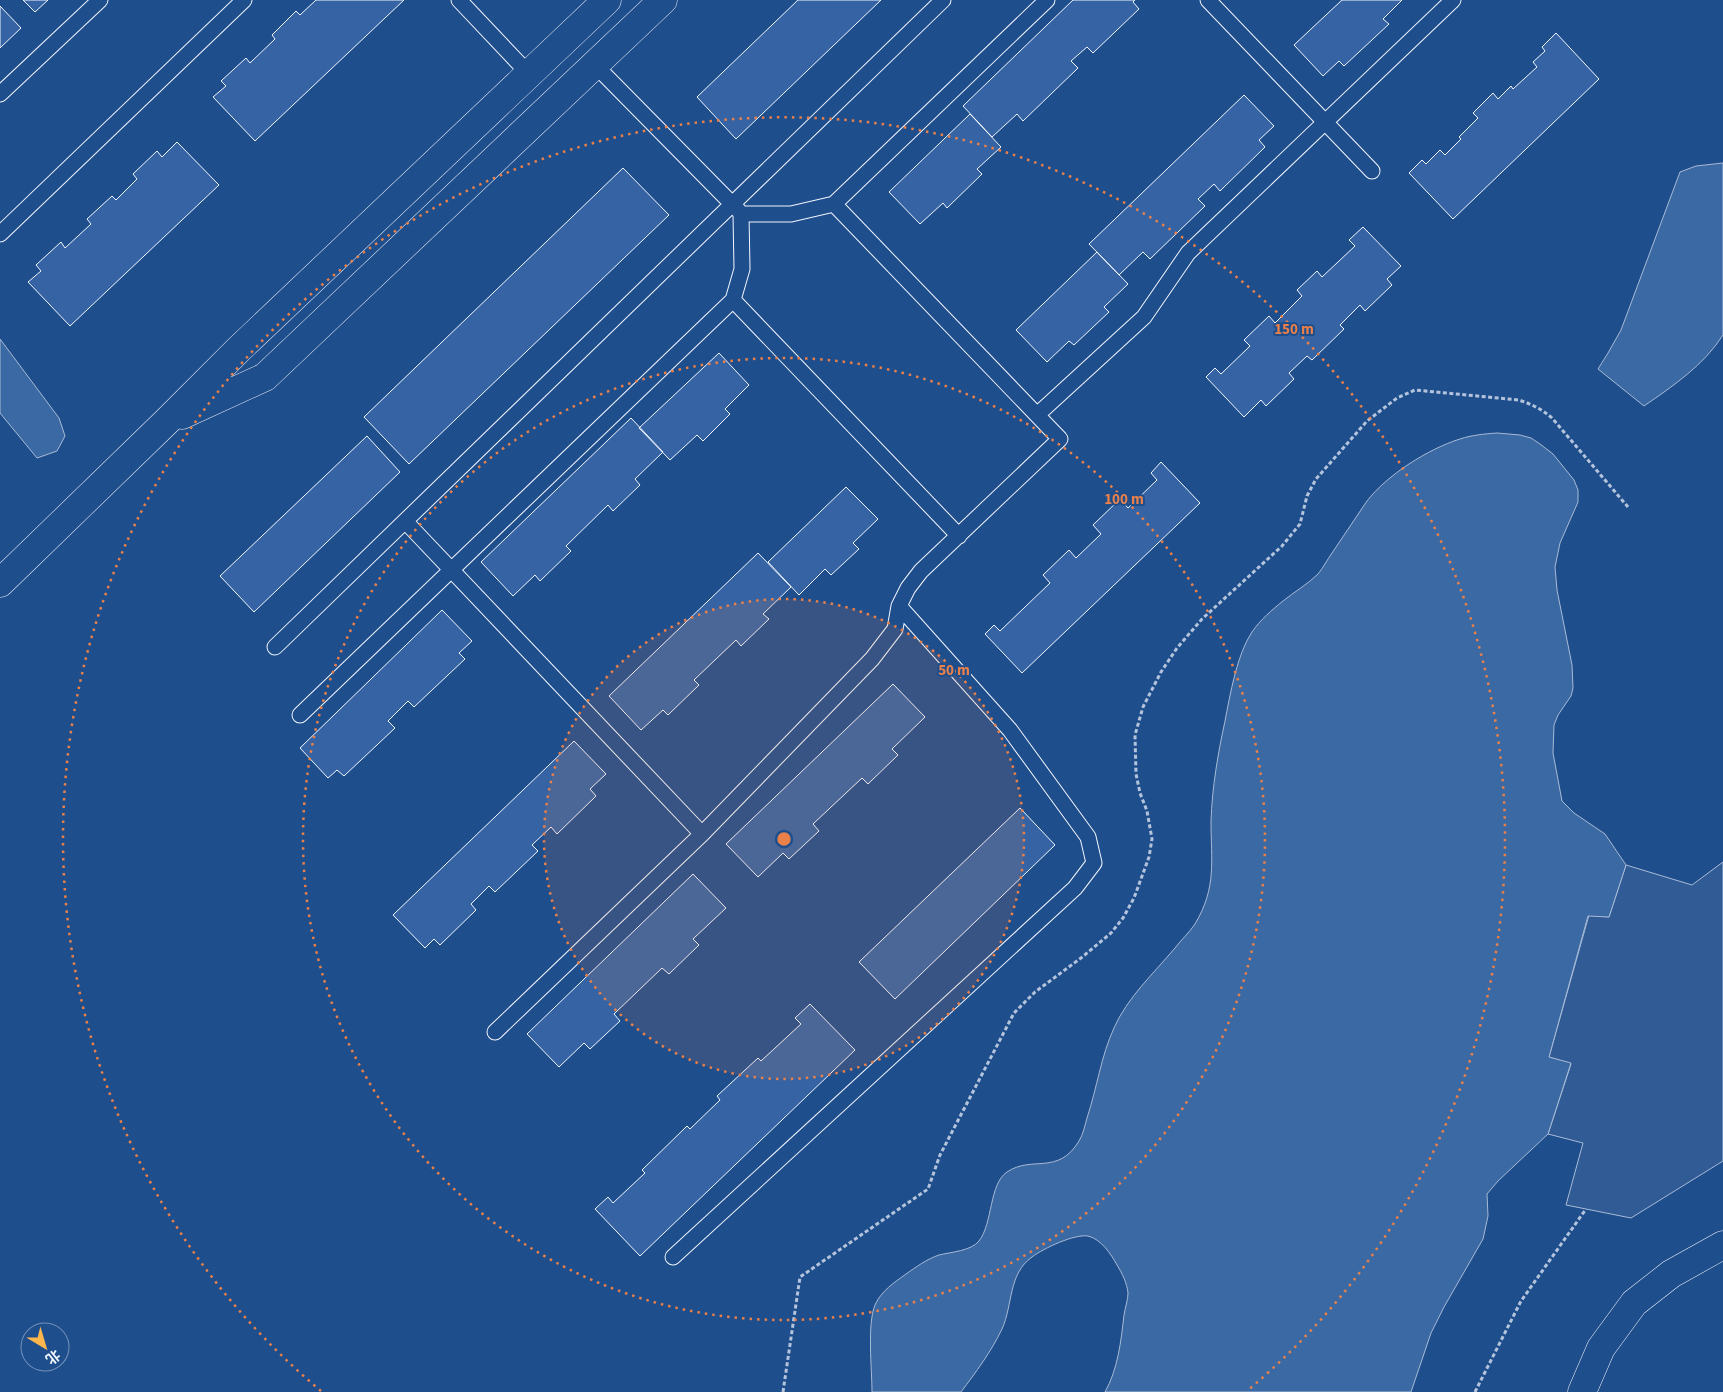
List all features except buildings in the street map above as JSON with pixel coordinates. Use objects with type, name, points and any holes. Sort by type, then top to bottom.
[{"type":"street","points":[[0,583],[168,422],[239,349],[607,0]]},
{"type":"street","points":[[168,422],[266,377],[663,0]]},
{"type":"street","points":[[1582,1392],[1601,1348],[1634,1303],[1671,1274],[1723,1246]]},
{"type":"lane","points":[[0,94],[100,0]]},
{"type":"lane","points":[[0,234],[244,0]]},
{"type":"lane","points":[[459,0],[529,74]]},
{"type":"lane","points":[[275,647],[736,209],[943,0]]},
{"type":"lane","points":[[736,209],[791,214],[834,204],[1047,0]]},
{"type":"lane","points":[[1208,0],[1372,171]]},
{"type":"lane","points":[[1037,415],[1144,317],[1188,253],[1453,0]]},
{"type":"lane","points":[[300,716],[733,300],[742,269],[736,209],[595,65]]},
{"type":"lane","points":[[495,1032],[702,834],[872,659],[895,629],[899,606],[908,588],[921,572],[1060,439],[834,204]]},
{"type":"lane","points":[[733,300],[959,536]]},
{"type":"lane","points":[[406,521],[702,834]]},
{"type":"lane","points":[[673,1257],[1075,888],[1094,863],[1088,837],[1010,730],[899,606]]},
{"type":"path","points":[[782,1392],[800,1277],[928,1190],[940,1156],[1014,1013],[1035,992],[1111,933],[1123,918],[1134,898],[1149,857],[1152,839],[1147,811],[1140,793],[1134,755],[1135,735],[1143,707],[1161,672],[1177,648],[1202,619],[1295,532],[1300,524],[1307,496],[1316,479],[1353,435],[1367,421],[1397,398],[1415,390],[1519,400],[1536,407],[1552,418],[1628,507]]},
{"type":"path","points":[[1475,1392],[1521,1301],[1586,1209]]},
{"type":"shaded area","points":[[1723,163],[1723,335],[1707,356],[1677,383],[1644,406],[1598,369],[1621,330],[1680,172],[1696,166]]},
{"type":"shaded area","points":[[0,339],[59,418],[65,436],[57,451],[37,458],[0,413]]},
{"type":"shaded area","points":[[1483,434],[1520,435],[1531,438],[1540,444],[1553,454],[1574,480],[1578,490],[1578,502],[1560,543],[1555,567],[1557,590],[1572,665],[1573,688],[1571,696],[1558,715],[1554,725],[1553,753],[1562,801],[1574,813],[1605,834],[1626,865],[1609,917],[1588,916],[1549,1057],[1571,1063],[1548,1134],[1498,1181],[1487,1194],[1488,1216],[1483,1239],[1431,1333],[1411,1392],[1105,1392],[1113,1374],[1118,1355],[1128,1298],[1127,1286],[1109,1252],[1097,1240],[1088,1236],[1082,1236],[1067,1239],[1051,1246],[1037,1253],[1024,1264],[1015,1281],[1002,1329],[988,1354],[961,1392],[872,1392],[871,1323],[878,1300],[893,1284],[926,1261],[939,1255],[966,1249],[979,1241],[987,1224],[997,1185],[1007,1172],[1016,1167],[1054,1162],[1071,1152],[1083,1133],[1106,1050],[1119,1017],[1142,986],[1193,927],[1202,911],[1210,886],[1212,861],[1211,821],[1220,745],[1235,675],[1242,652],[1252,632],[1270,612],[1318,574],[1367,501],[1385,482],[1409,464],[1448,443]]},
{"type":"shaded area","points":[[1723,862],[1723,1161],[1631,1218],[1566,1205],[1583,1143],[1548,1134],[1571,1064],[1549,1057],[1589,915],[1609,917],[1626,865],[1692,885]]}]
